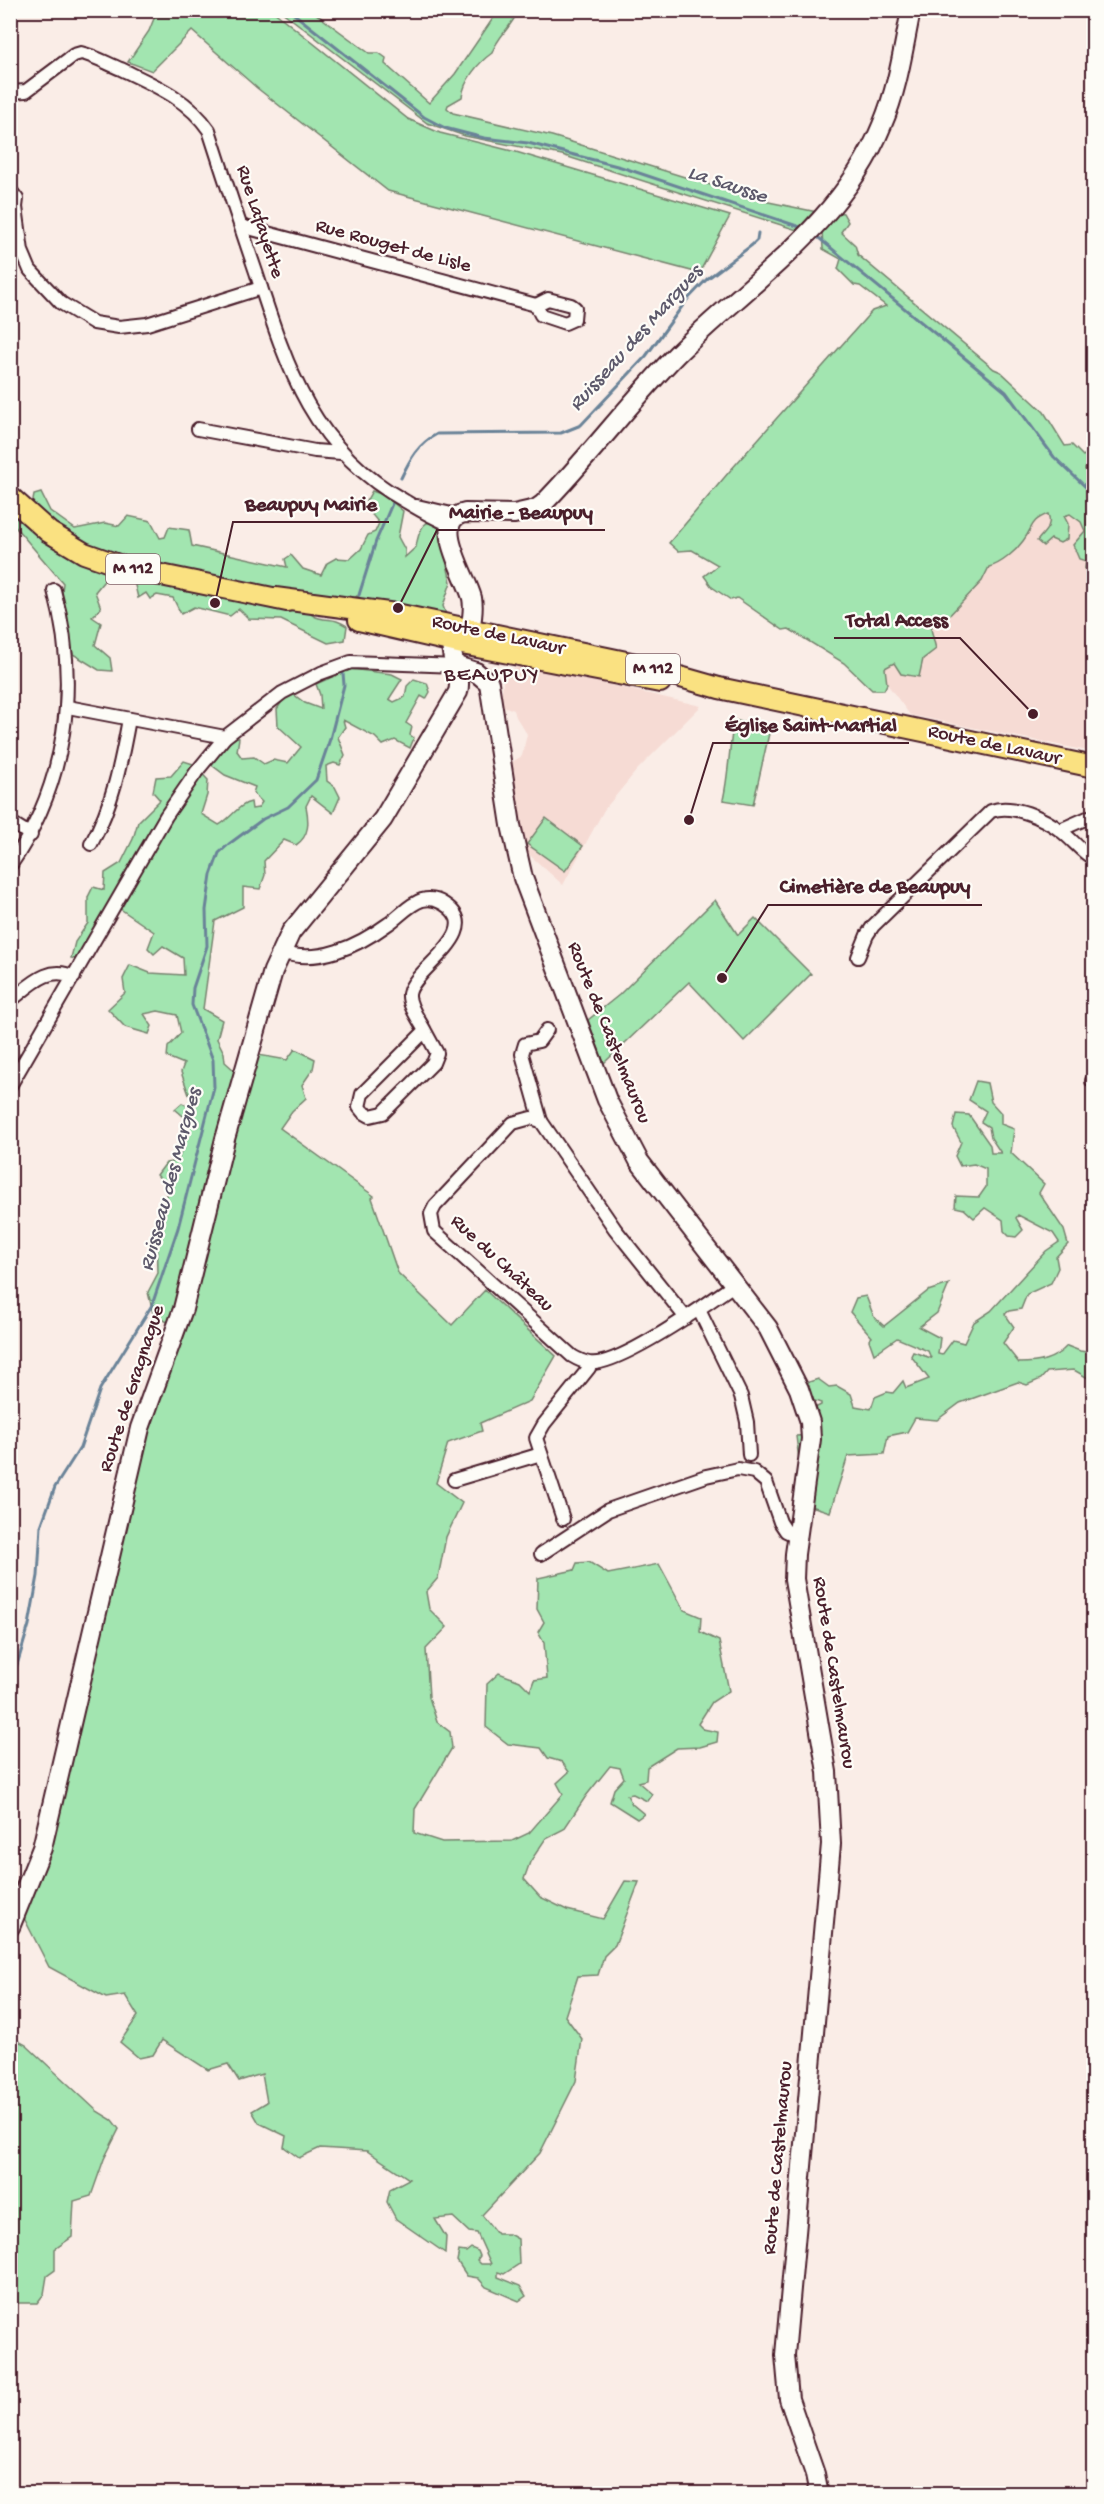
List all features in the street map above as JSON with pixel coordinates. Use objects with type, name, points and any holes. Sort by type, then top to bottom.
[{"type":"main road","name":"Route de Lavaur","points":[[10,497],[49,532],[84,553],[127,568],[461,636],[631,663],[719,688],[1094,767]]},
{"type":"street","points":[[453,519],[514,514],[536,509],[543,504],[660,372],[802,239],[820,219],[858,173],[882,128],[899,76],[911,10]]},
{"type":"street","name":"Rue Lafayette","points":[[10,92],[26,91],[74,55],[81,54],[168,93],[196,113],[209,130],[278,343],[316,421],[341,453],[388,492],[413,506],[453,519]]},
{"type":"street","points":[[10,189],[17,199],[13,208],[22,250],[30,270],[61,303],[94,323],[119,327],[147,324],[261,288]]},
{"type":"street","name":"Rue Rouget de Lisle","points":[[241,226],[536,305]]},
{"type":"street","points":[[198,429],[315,451],[341,453]]},
{"type":"street","name":"Route de Gragnague","points":[[10,1928],[42,1848],[140,1428],[183,1309],[225,1138],[265,994],[291,932],[383,819],[458,692],[461,680],[457,666],[469,591],[450,540],[453,519]]},
{"type":"street","points":[[10,866],[31,835],[56,766],[68,707],[64,633],[54,590]]},
{"type":"street","points":[[10,1086],[166,816],[197,771],[225,737],[282,693],[321,673],[343,665],[367,661],[457,666]]},
{"type":"street","name":"Route de Castelmaurou","points":[[457,666],[476,672],[489,683],[511,825],[523,878],[607,1100],[639,1161],[768,1328],[800,1389],[810,1422],[809,1457],[797,1536],[794,1579],[796,1602],[827,1772],[831,1844],[786,2323],[785,2355],[789,2399],[815,2474],[819,2493]]},
{"type":"street","points":[[68,707],[225,737]]},
{"type":"street","points":[[92,844],[116,786],[129,719]]},
{"type":"street","points":[[858,957],[873,926],[991,811],[1006,808],[1035,817],[1060,830],[1080,851],[1094,860]]},
{"type":"street","points":[[1060,830],[1094,815]]},
{"type":"street","points":[[10,822],[31,835]]},
{"type":"street","points":[[281,952],[295,956],[319,956],[355,944],[372,935],[423,900],[430,899],[447,906],[457,921],[454,938],[417,980],[409,994],[410,1002],[437,1053],[433,1063],[383,1113],[370,1116],[363,1112],[359,1107],[362,1094],[425,1031]]},
{"type":"street","points":[[10,1001],[40,977],[48,974],[64,973],[74,977]]},
{"type":"street","points":[[548,1030],[538,1041],[525,1044],[522,1054],[541,1121],[615,1229],[686,1318]]},
{"type":"street","name":"Rue du Château","points":[[541,1121],[531,1118],[513,1123],[435,1206],[431,1214],[431,1222],[434,1231],[572,1356],[590,1364]]},
{"type":"street","points":[[563,1520],[536,1438],[544,1424],[590,1364],[616,1358],[699,1310],[735,1284]]},
{"type":"street","points":[[699,1310],[741,1396],[747,1422],[749,1455]]},
{"type":"street","points":[[454,1480],[541,1454]]},
{"type":"street","points":[[541,1554],[609,1510],[706,1476],[738,1469],[754,1472],[766,1482],[780,1522],[786,1531],[797,1536]]},
{"type":"shaded area","points":[[1057,477],[1093,524],[1093,752],[910,715],[873,665]]},
{"type":"shaded area","points":[[521,664],[701,706],[637,770],[604,810],[563,885],[524,850],[512,762],[522,756],[527,734],[514,710],[500,705],[504,676]]},
{"type":"green space","points":[[157,11],[273,11],[408,119],[440,133],[516,152],[730,216],[699,273],[388,191],[257,88],[192,31],[152,71],[128,62],[149,31]]},
{"type":"green space","points":[[281,11],[312,11],[369,53],[379,53],[386,58],[385,64],[429,103],[455,74],[494,17],[495,11],[518,11],[492,53],[472,72],[462,97],[448,105],[447,108],[453,113],[552,136],[759,200],[817,212],[800,231],[562,155],[465,136],[427,123]]},
{"type":"green space","points":[[836,212],[843,213],[848,222],[841,232],[855,245],[858,255],[994,369],[1001,372],[1044,412],[1065,446],[1072,445],[1083,456],[1093,448],[1093,460],[1085,469],[1093,482],[1093,571],[1085,569],[1086,561],[1079,559],[1073,545],[1085,531],[1081,522],[1070,514],[1064,516],[1068,524],[1067,539],[1060,543],[1051,539],[1043,546],[1037,541],[1047,529],[1049,518],[1048,514],[1042,517],[1035,522],[1012,553],[989,567],[982,581],[944,621],[935,619],[931,629],[936,649],[923,659],[919,677],[901,674],[894,663],[885,668],[887,684],[884,690],[872,690],[844,663],[789,629],[783,630],[737,598],[731,600],[712,587],[704,576],[718,565],[692,550],[678,551],[669,543],[872,311],[886,306],[860,286],[854,285],[838,269],[841,259],[823,249],[822,230]]},
{"type":"green space","points":[[372,491],[384,495],[403,511],[398,537],[405,550],[405,557],[416,547],[420,531],[426,523],[430,522],[439,529],[451,582],[443,606],[447,617],[369,605],[357,596],[348,603],[327,599],[313,592],[295,594],[311,615],[347,626],[345,640],[328,643],[281,620],[249,619],[239,609],[230,616],[194,607],[181,614],[173,598],[157,595],[150,599],[146,593],[138,598],[133,577],[112,571],[95,592],[101,608],[92,617],[101,623],[95,645],[110,658],[112,671],[99,670],[73,654],[60,608],[63,583],[11,522],[10,503],[32,506],[34,495],[41,493],[50,511],[75,529],[105,523],[119,526],[128,516],[151,521],[160,538],[165,537],[169,527],[189,530],[192,546],[287,567],[285,559],[291,555],[303,569],[321,575],[327,563],[336,558],[350,559],[361,549],[368,535],[375,532],[379,523],[364,505]]},
{"type":"green space","points":[[350,669],[392,674],[402,679],[389,699],[394,702],[405,697],[407,686],[414,679],[427,683],[430,692],[426,699],[421,696],[406,723],[412,727],[410,735],[414,738],[410,748],[395,740],[383,745],[375,737],[343,720],[345,727],[338,737],[345,755],[340,765],[334,763],[326,766],[327,781],[335,787],[340,797],[333,813],[311,796],[306,806],[308,823],[306,833],[301,841],[296,845],[284,840],[264,861],[265,875],[260,889],[243,887],[243,907],[215,921],[203,1009],[222,1020],[217,1039],[224,1053],[225,1062],[235,1071],[207,1173],[177,1318],[167,1322],[153,1313],[148,1292],[158,1273],[157,1232],[169,1188],[157,1175],[166,1163],[178,1161],[190,1122],[175,1109],[182,1103],[194,1109],[181,1072],[184,1064],[167,1057],[168,1047],[181,1033],[177,1015],[158,1011],[144,1014],[152,1026],[149,1034],[125,1027],[108,1009],[125,993],[123,979],[130,965],[150,973],[184,975],[183,958],[163,946],[154,954],[148,948],[154,932],[113,904],[80,960],[71,958],[75,942],[88,923],[88,897],[93,887],[104,890],[105,873],[121,863],[133,839],[138,822],[160,800],[153,792],[156,777],[171,776],[184,761],[193,764],[208,780],[207,795],[201,814],[219,825],[247,803],[251,802],[252,809],[258,808],[262,802],[253,793],[255,787],[225,775],[209,763],[232,733],[239,738],[237,751],[242,758],[254,757],[264,764],[273,760],[288,763],[301,747],[278,726],[277,709],[289,691],[305,703],[321,709],[316,684]]},
{"type":"green space","points":[[734,720],[770,729],[753,805],[723,800]]},
{"type":"green space","points":[[546,818],[583,846],[565,871],[527,844]]},
{"type":"green space","points":[[715,900],[738,935],[755,918],[811,974],[744,1041],[689,982],[604,1063],[588,1020],[619,995]]},
{"type":"green space","points":[[295,1049],[315,1059],[313,1069],[302,1085],[306,1098],[292,1111],[280,1128],[374,1196],[372,1198],[398,1273],[452,1325],[485,1290],[556,1356],[530,1401],[480,1423],[482,1431],[448,1443],[436,1483],[462,1503],[446,1537],[438,1578],[426,1592],[429,1609],[447,1627],[426,1649],[429,1697],[437,1722],[450,1732],[452,1748],[415,1809],[414,1833],[442,1842],[512,1841],[529,1833],[563,1794],[557,1783],[569,1772],[562,1762],[548,1758],[541,1748],[508,1744],[486,1727],[487,1684],[499,1673],[520,1681],[530,1691],[534,1680],[547,1678],[544,1643],[538,1632],[544,1622],[537,1609],[538,1578],[574,1570],[577,1563],[589,1562],[608,1574],[659,1564],[684,1610],[701,1617],[700,1632],[719,1641],[729,1691],[712,1702],[698,1724],[703,1729],[718,1732],[717,1742],[700,1747],[677,1748],[647,1767],[646,1780],[638,1782],[652,1794],[647,1801],[633,1794],[627,1795],[632,1804],[644,1814],[637,1819],[610,1802],[614,1789],[624,1778],[620,1768],[610,1766],[564,1829],[546,1838],[530,1862],[524,1879],[540,1897],[567,1910],[603,1919],[625,1881],[639,1882],[615,1945],[604,1956],[598,1975],[578,1976],[565,2016],[582,2039],[576,2081],[540,2153],[482,2215],[497,2234],[509,2234],[518,2239],[519,2264],[504,2274],[498,2272],[498,2277],[520,2286],[526,2296],[519,2301],[486,2287],[478,2278],[467,2276],[457,2261],[459,2251],[466,2252],[471,2248],[478,2251],[480,2256],[477,2260],[481,2264],[491,2264],[477,2233],[469,2232],[453,2217],[435,2219],[446,2237],[445,2253],[396,2219],[387,2202],[390,2189],[409,2179],[367,2151],[320,2148],[299,2158],[284,2147],[286,2136],[259,2123],[252,2111],[267,2102],[262,2074],[239,2081],[228,2064],[208,2070],[162,2040],[153,2055],[139,2058],[120,2042],[138,2016],[125,1995],[106,1998],[49,1967],[23,1916],[145,1437],[253,1054],[287,1060]]},
{"type":"green space","points":[[976,1081],[987,1083],[991,1102],[1001,1113],[1001,1124],[1014,1129],[1011,1153],[1044,1184],[1039,1193],[1064,1230],[1068,1244],[1056,1257],[1058,1268],[1051,1283],[1027,1294],[1021,1309],[1005,1314],[1014,1327],[1003,1343],[1019,1363],[1046,1360],[1057,1355],[1067,1346],[1093,1353],[1093,1381],[1074,1370],[1047,1372],[1041,1379],[1027,1385],[1018,1382],[960,1403],[937,1420],[915,1418],[907,1432],[888,1436],[884,1454],[848,1456],[830,1512],[808,1505],[818,1460],[799,1460],[796,1436],[814,1435],[811,1410],[821,1403],[812,1400],[803,1384],[818,1379],[829,1387],[837,1386],[851,1394],[855,1406],[871,1409],[875,1397],[887,1392],[893,1393],[903,1381],[906,1388],[929,1379],[911,1356],[913,1352],[931,1358],[928,1351],[897,1338],[874,1354],[869,1340],[872,1337],[850,1312],[856,1298],[866,1296],[874,1317],[884,1326],[928,1291],[949,1284],[937,1313],[919,1327],[940,1338],[938,1354],[942,1355],[953,1340],[964,1343],[974,1322],[991,1311],[1046,1251],[1059,1242],[1053,1233],[1018,1215],[1016,1218],[1023,1230],[1016,1237],[1009,1236],[1004,1231],[1003,1220],[985,1208],[974,1218],[964,1209],[955,1207],[956,1196],[979,1197],[986,1187],[986,1169],[974,1164],[960,1166],[955,1156],[961,1142],[953,1127],[956,1114],[969,1115],[990,1145],[991,1153],[1001,1153],[991,1138],[989,1127],[981,1122],[986,1111],[969,1100]]},
{"type":"green space","points":[[11,2037],[26,2045],[97,2111],[112,2120],[119,2129],[104,2159],[91,2196],[74,2201],[72,2237],[55,2249],[55,2270],[47,2276],[44,2294],[37,2303],[18,2303],[11,2296]]},
{"type":"waterway","name":"La Sausse","points":[[289,10],[424,117],[445,128],[484,138],[528,143],[621,167],[803,228]]},
{"type":"waterway","name":"Ruisseau des Margues","points":[[401,478],[415,453],[437,434],[561,433],[581,425],[646,356],[686,301],[707,279],[752,245],[757,240],[758,233]]},
{"type":"waterway","name":"La Sausse","points":[[814,234],[1006,392],[1054,457],[1094,495]]},
{"type":"waterway","name":"Ruisseau des Margues","points":[[359,595],[376,541],[392,504]]},
{"type":"waterway","name":"Ruisseau des Margues","points":[[10,1688],[29,1625],[38,1576],[41,1526],[55,1487],[80,1448],[100,1389],[152,1305],[178,1228],[214,1087],[213,1060],[192,1005],[193,988],[207,946],[206,910],[211,875],[219,853],[263,819],[288,807],[316,780],[330,739],[344,685],[343,673]]},
{"type":"place","name":"Beaupuy Mairie","points":[[215,603]]},
{"type":"place","name":"Mairie - Beaupuy","points":[[398,608]]},
{"type":"place","name":"Total Access","points":[[1033,714]]},
{"type":"place","name":"Église Saint-Martial","points":[[689,820]]},
{"type":"place","name":"Cimetière de Beaupuy","points":[[722,978]]},
{"type":"district","name":"BEAUPUY","points":[[492,676]]}]
